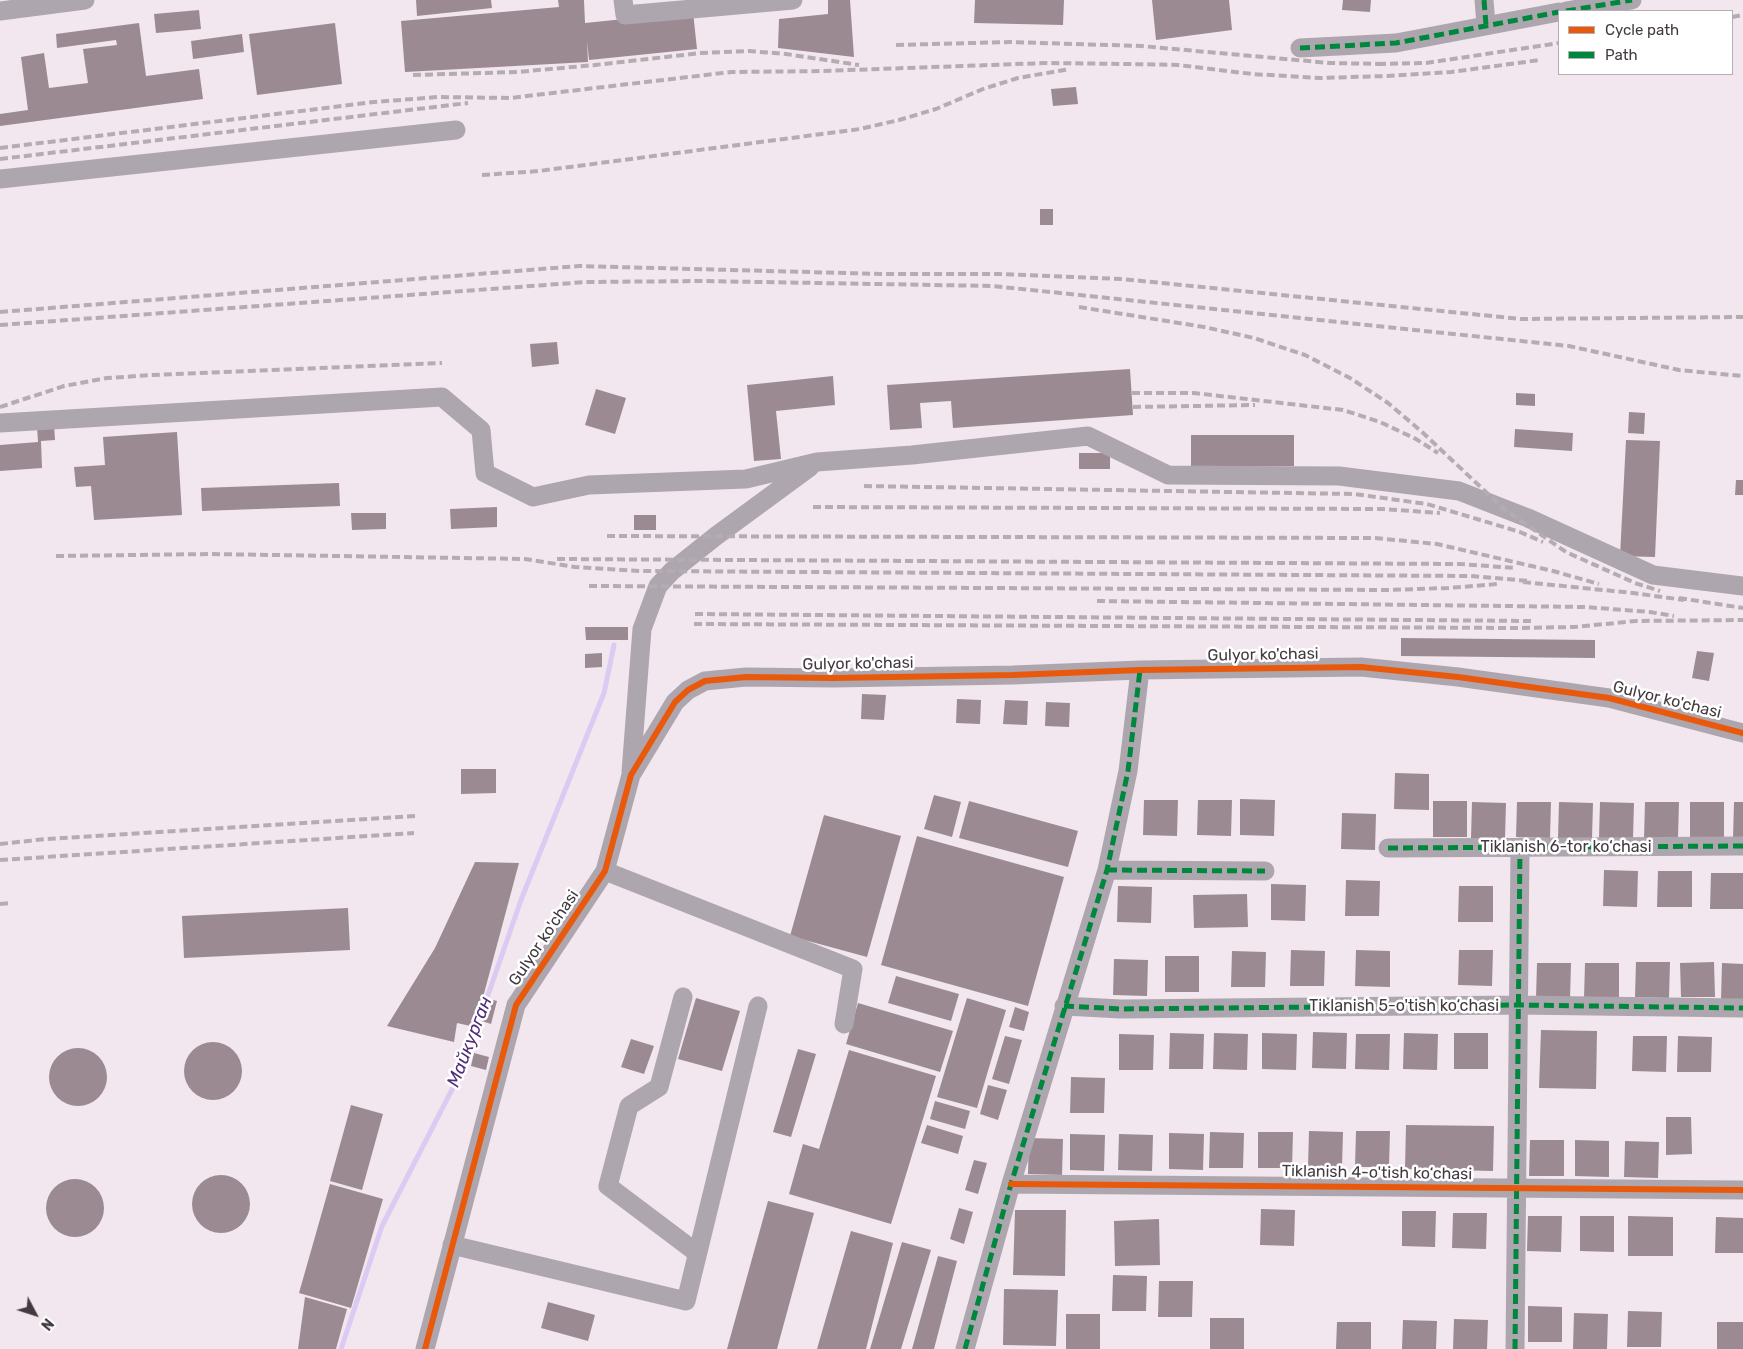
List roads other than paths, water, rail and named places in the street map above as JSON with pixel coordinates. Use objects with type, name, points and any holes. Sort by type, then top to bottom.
[{"type":"street","points":[[0,11],[85,0]]},
{"type":"street","points":[[623,0],[625,15],[793,0]]},
{"type":"street","points":[[1484,0],[1486,25]]},
{"type":"street","points":[[1572,10],[1632,0]]},
{"type":"street","points":[[1300,48],[1396,43],[1558,12]]},
{"type":"street","points":[[0,179],[456,130]]},
{"type":"street","points":[[0,423],[442,397],[481,430],[485,473],[533,497],[589,484],[746,479],[817,462],[912,455],[1088,436],[1168,475],[1339,476],[1459,491],[1528,518],[1653,575],[1743,586]]},
{"type":"street","points":[[631,775],[642,628],[658,586],[672,571],[716,536],[817,462]]},
{"type":"street","name":"Gulyor ko'chasi","points":[[425,1349],[516,1005],[605,871],[631,775],[675,702],[688,690],[704,681],[746,677],[833,678],[1013,675],[1140,670],[1361,667],[1458,677],[1609,698],[1743,734]]},
{"type":"street","points":[[965,1349],[1011,1184],[1106,870],[1128,770],[1140,670]]},
{"type":"street","name":"Tiklanish 6-tor ko‘chasi","points":[[1388,848],[1743,846]]},
{"type":"street","points":[[1515,1349],[1520,847]]},
{"type":"street","points":[[1106,870],[1265,871]]},
{"type":"street","points":[[605,871],[853,969],[844,1024]]},
{"type":"street","points":[[683,997],[659,1087],[629,1106],[608,1186],[697,1253]]},
{"type":"street","name":"Tiklanish 5-o'tish ko‘chasi","points":[[1064,1006],[1121,1009],[1517,1005],[1743,1008]]},
{"type":"street","points":[[452,1245],[686,1302],[758,1006]]},
{"type":"street","name":"Tiklanish 4-o'tish ko‘chasi","points":[[1011,1184],[1743,1190]]},
{"type":"waterway","name":"Майкурган","points":[[341,1349],[382,1226],[462,1070],[521,900],[604,693],[614,645]]},
{"type":"railway","points":[[1733,17],[1742,15]]},
{"type":"railway","points":[[896,45],[1009,42],[1141,46],[1330,63],[1385,64]]},
{"type":"railway","points":[[1378,64],[1426,63],[1558,43]]},
{"type":"railway","points":[[413,75],[517,72],[701,53],[749,51],[786,54],[859,65]]},
{"type":"railway","points":[[0,148],[374,102],[438,97],[510,98],[731,72],[823,71],[1046,63],[1178,65],[1252,74],[1320,78],[1451,72],[1540,60]]},
{"type":"railway","points":[[482,175],[539,171],[860,129],[936,109],[983,89],[1018,78],[1070,69]]},
{"type":"railway","points":[[0,159],[468,103]]},
{"type":"railway","points":[[0,312],[579,266],[883,274],[999,274],[1122,279],[1521,319],[1743,317]]},
{"type":"railway","points":[[0,325],[586,282],[702,281],[993,286],[1569,346],[1679,370],[1743,376]]},
{"type":"railway","points":[[1079,307],[1204,327],[1254,338],[1305,355],[1350,378],[1388,403],[1421,431],[1504,509],[1566,552],[1635,583],[1660,591]]},
{"type":"railway","points":[[0,407],[64,386],[107,378],[442,363]]},
{"type":"railway","points":[[1132,393],[1194,393],[1343,410],[1380,422],[1416,439],[1438,453]]},
{"type":"railway","points":[[1133,407],[1255,405]]},
{"type":"railway","points":[[864,486],[1354,494],[1427,504],[1520,532],[1543,542]]},
{"type":"railway","points":[[813,507],[1383,509],[1440,513]]},
{"type":"railway","points":[[607,536],[1375,538],[1437,544],[1553,571],[1599,584]]},
{"type":"railway","points":[[56,556],[212,554],[525,559],[575,567],[641,571],[1471,576],[1529,581]]},
{"type":"railway","points":[[557,559],[1460,564],[1515,568]]},
{"type":"railway","points":[[1523,582],[1684,600]]},
{"type":"railway","points":[[589,586],[1387,590],[1498,584]]},
{"type":"railway","points":[[1679,598],[1743,608]]},
{"type":"railway","points":[[1097,601],[1585,607],[1650,612],[1674,616]]},
{"type":"railway","points":[[695,614],[1532,621]]},
{"type":"railway","points":[[694,624],[1517,628],[1574,627],[1636,621],[1743,620]]},
{"type":"railway","points":[[0,844],[46,839],[415,816]]},
{"type":"railway","points":[[0,860],[414,833]]},
{"type":"railway","points":[[0,904],[12,903]]}]
